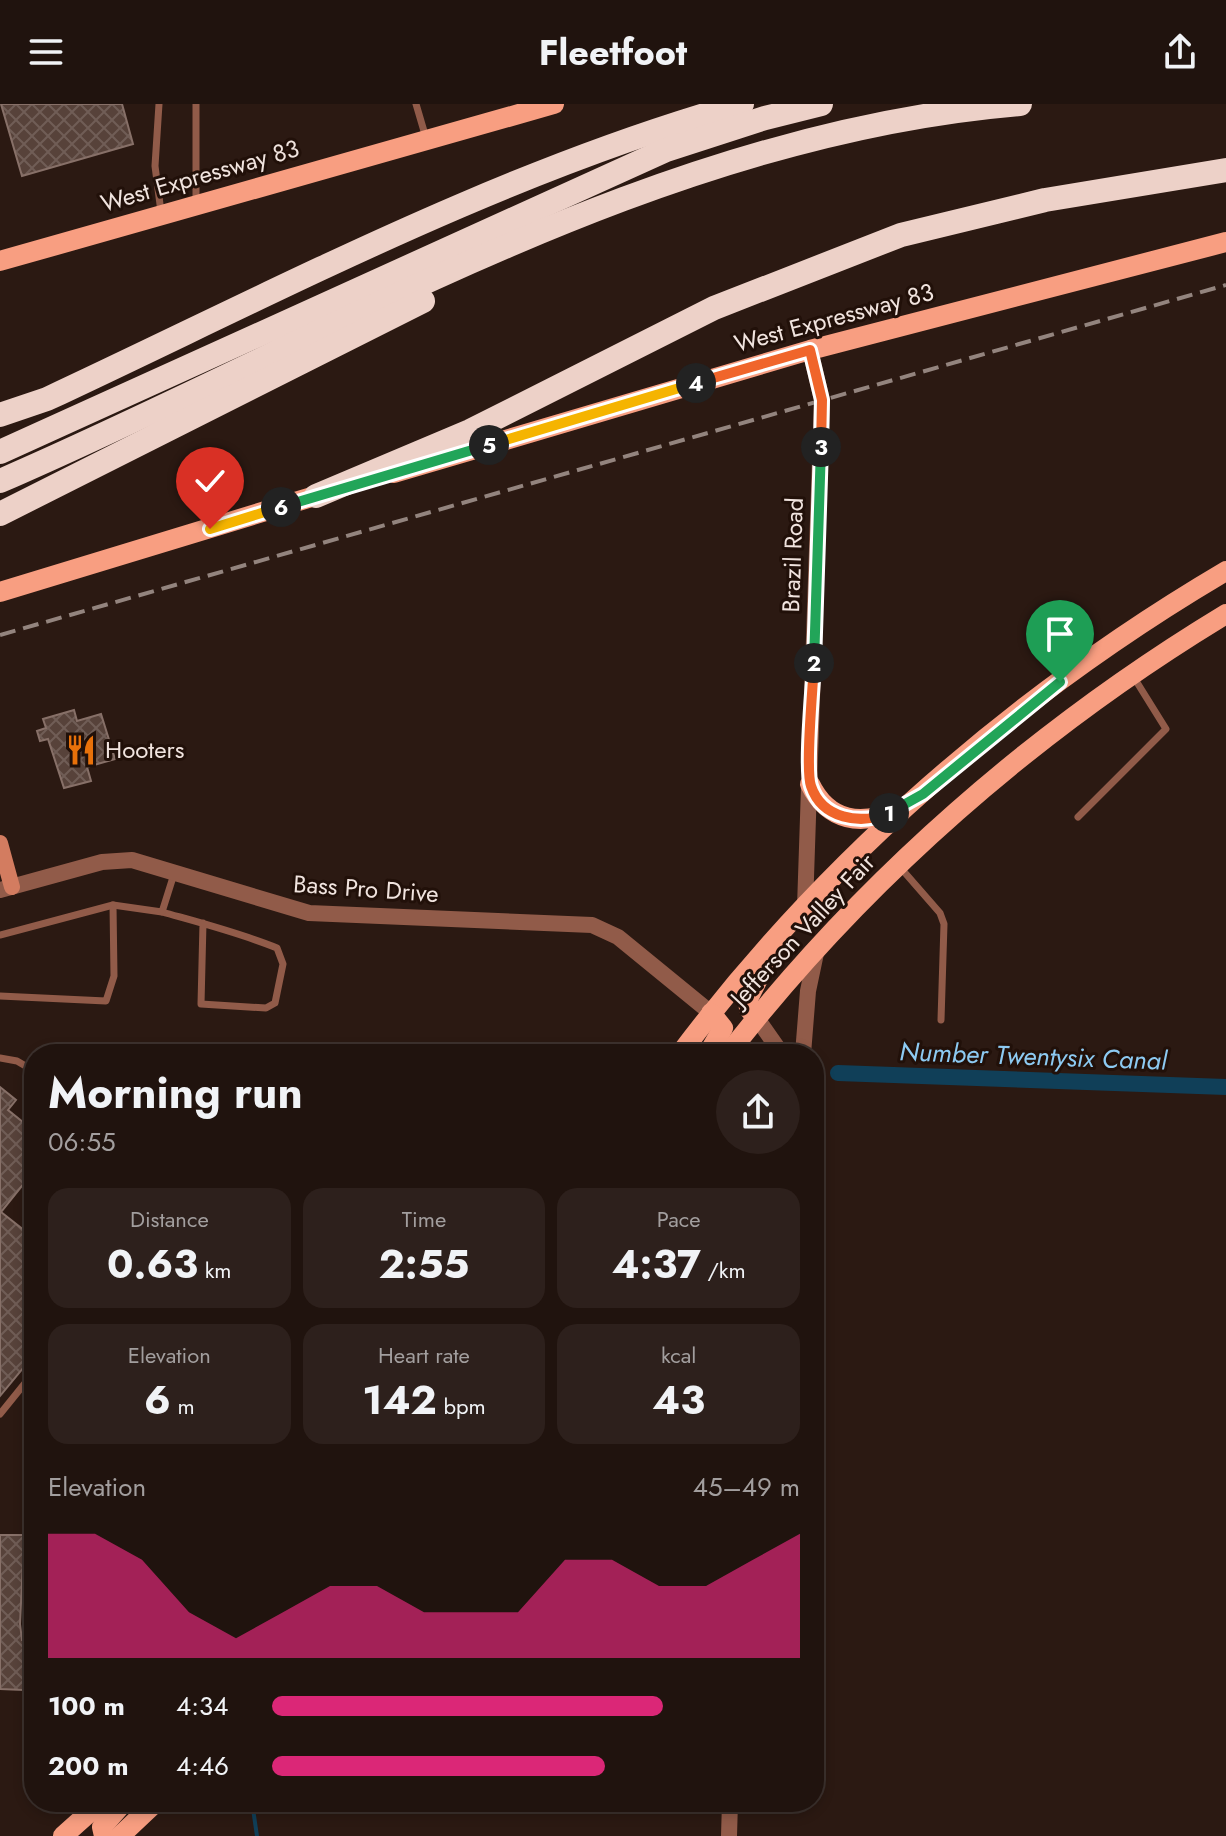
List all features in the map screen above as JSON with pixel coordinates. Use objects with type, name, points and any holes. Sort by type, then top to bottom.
[{"type":"highway","points":[[0,415],[47,399],[442,215],[577,156],[654,129],[742,104]]},
{"type":"highway","points":[[0,452],[666,150],[765,118],[821,104]]},
{"type":"highway","points":[[0,481],[393,297],[678,180],[775,148],[872,124],[1020,104]]},
{"type":"highway","points":[[316,496],[470,431],[714,308],[901,235],[1045,200],[1226,170]]},
{"type":"highway","points":[[0,514],[467,279],[678,180]]},
{"type":"main road","name":"West Expressway 83","points":[[0,261],[554,104]]},
{"type":"main road","name":"West Expressway 83","points":[[0,592],[810,350],[1226,242]]},
{"type":"main road","points":[[688,1044],[805,907],[923,794],[1060,682],[1226,571]]},
{"type":"main road","points":[[0,576],[31,583]]},
{"type":"main road","name":"Jefferson Valley Fair","points":[[736,1044],[816,950],[898,866],[979,792],[1132,675],[1226,614]]},
{"type":"main road","points":[[810,784],[819,802],[831,812],[862,819],[894,811],[923,794]]},
{"type":"main road","points":[[0,843],[6,889]]},
{"type":"main road","points":[[756,1017],[749,1009],[748,999],[784,930]]},
{"type":"main road","points":[[711,1013],[723,1028],[714,1044]]},
{"type":"main road","points":[[63,1836],[90,1812]]},
{"type":"main road","points":[[104,1836],[102,1827],[115,1812]]},
{"type":"main road","points":[[120,1836],[145,1812]]},
{"type":"street","name":"Brazil Road","points":[[805,907],[822,400],[810,350]]},
{"type":"street","name":"Bass Pro Drive","points":[[6,889],[121,859],[309,913],[592,925],[618,937],[711,1013]]},
{"type":"street","points":[[804,1044],[808,991],[816,950]]},
{"type":"street","points":[[756,1017],[775,1044]]},
{"type":"street","points":[[729,1836],[730,1812]]},
{"type":"lane","points":[[159,104],[155,166],[161,214]]},
{"type":"lane","points":[[196,104],[196,204]]},
{"type":"lane","points":[[416,104],[426,140]]},
{"type":"lane","points":[[1078,817],[1166,729],[1132,675]]},
{"type":"lane","points":[[898,866],[940,913],[944,924],[941,1020]]},
{"type":"lane","points":[[162,912],[174,874]]},
{"type":"lane","points":[[0,996],[106,1001],[114,976],[113,905]]},
{"type":"lane","points":[[0,935],[113,905],[162,912],[203,923],[277,948],[283,964],[275,1003],[266,1008],[201,1004],[203,923]]},
{"type":"lane","points":[[0,1058],[24,1065]]},
{"type":"lane","points":[[0,1414],[24,1384]]},
{"type":"building","points":[[1,104],[122,104],[133,144],[22,176]]},
{"type":"building","name":"Hooters","points":[[74,710],[77,721],[101,714],[115,759],[87,767],[91,781],[64,788],[48,739],[40,741],[37,731],[46,728],[43,719]]},
{"type":"building","points":[[0,1087],[16,1100],[8,1110],[24,1123],[24,1183],[1,1212],[24,1230],[24,1367],[0,1396]]},
{"type":"building","points":[[0,1535],[23,1535],[20,1624],[24,1640],[23,1690],[0,1689]]},
{"type":"waterway","name":"Number Twentysix Canal","points":[[838,1073],[1226,1087]]},
{"type":"waterway","points":[[253,1812],[257,1836]]},
{"type":"railway","points":[[0,635],[1226,285]]},
{"type":"place","name":"Hooters","points":[[81,750]]},
{"type":"route","points":[[210,529],[810,350],[822,400],[810,784],[819,802],[831,812],[862,819],[894,811],[923,794],[989,736],[1060,682]]}]
